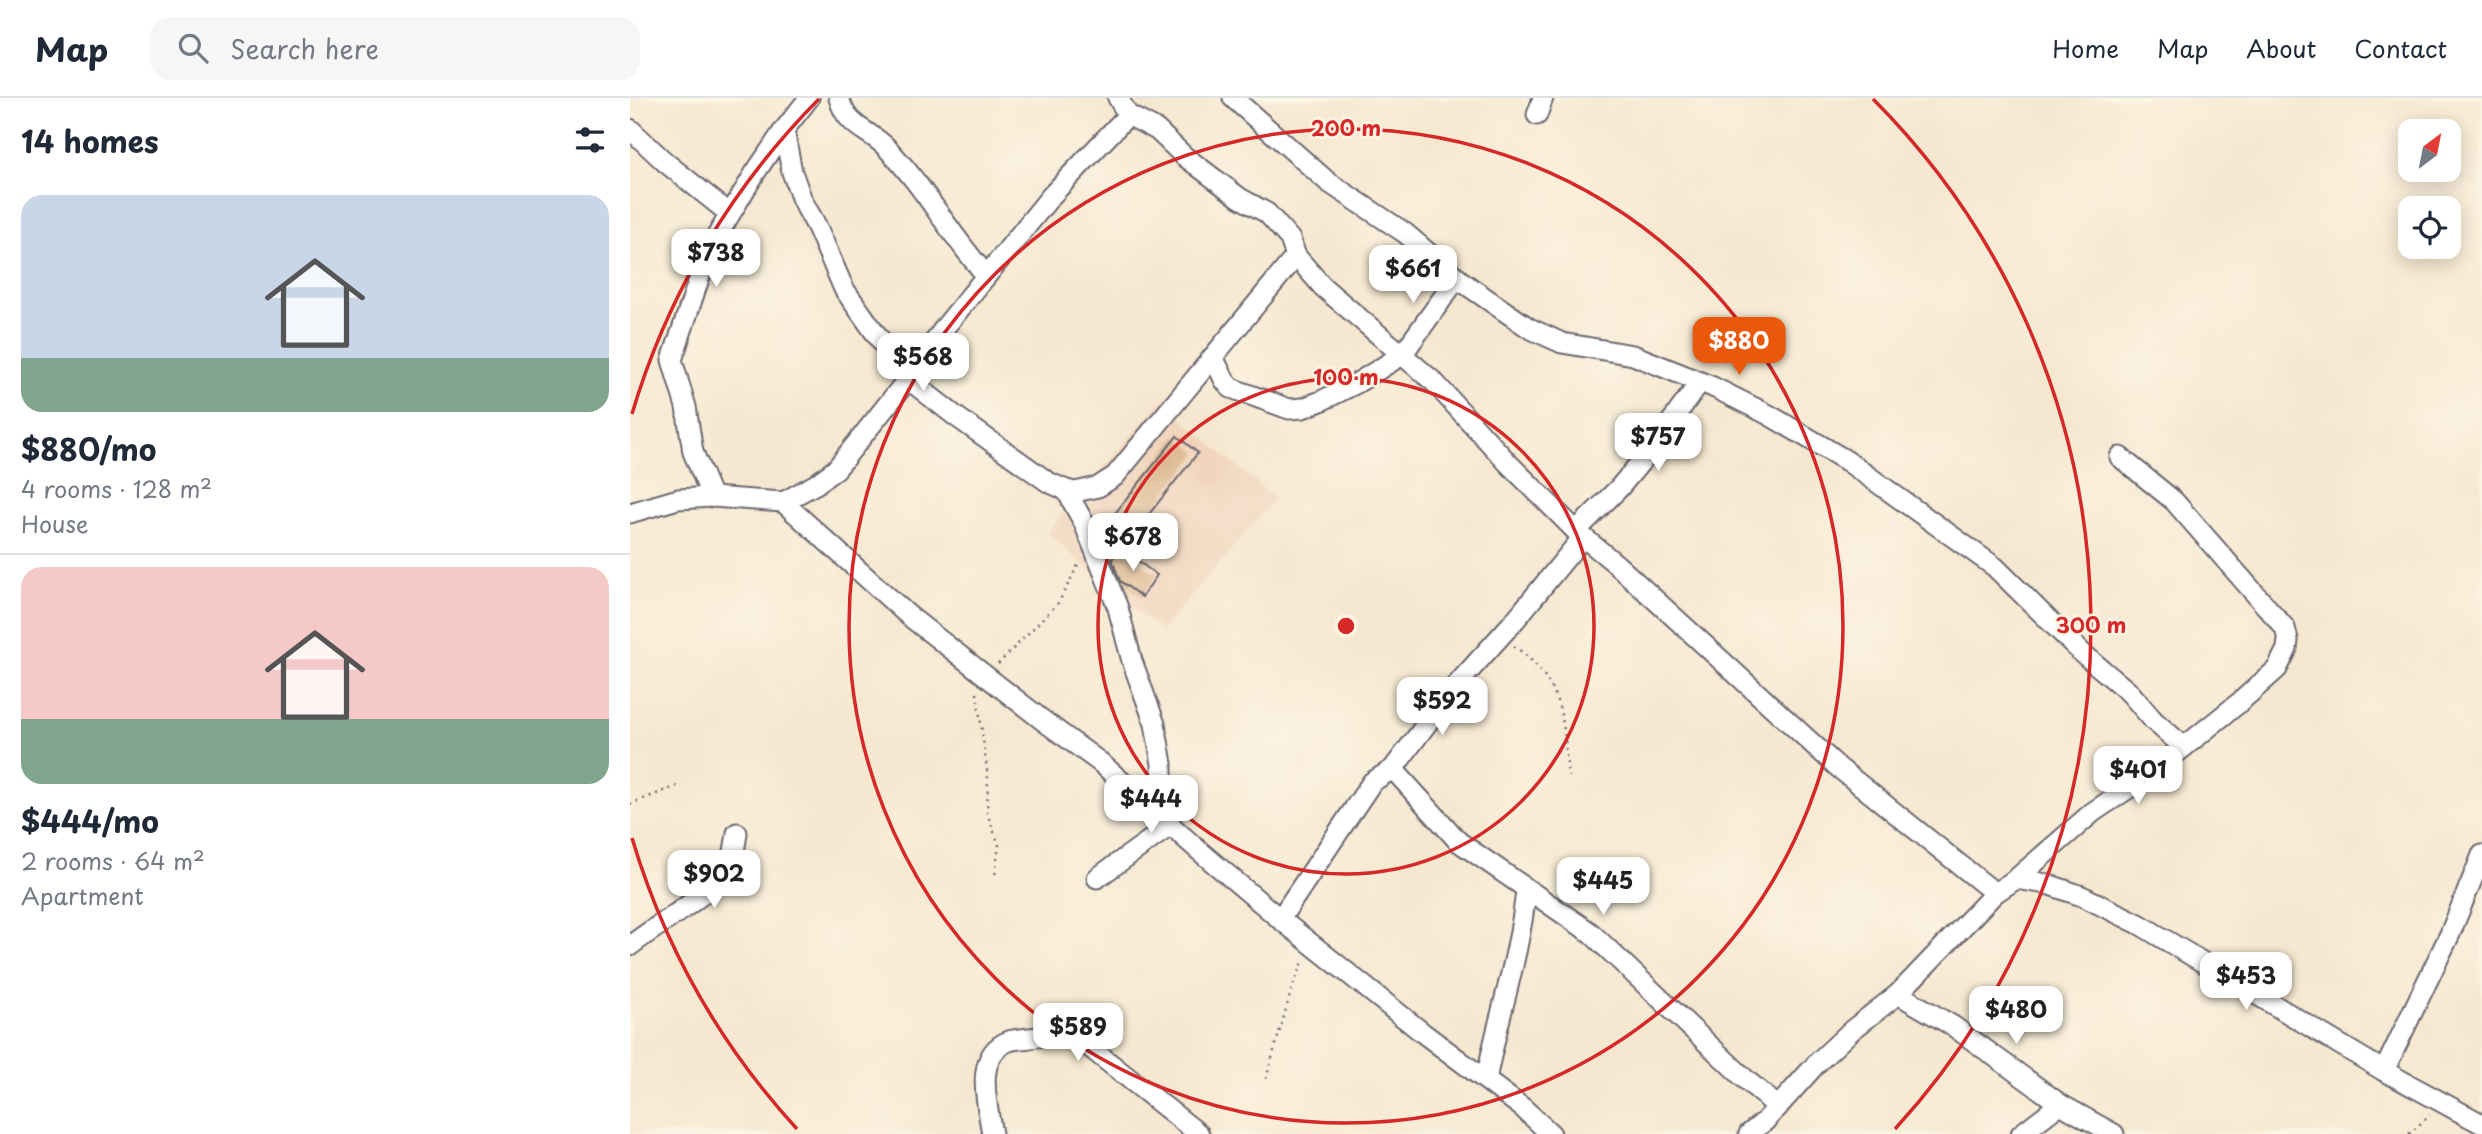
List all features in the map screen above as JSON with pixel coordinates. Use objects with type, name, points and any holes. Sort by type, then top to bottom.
[{"type":"street","points":[[712,496],[693,452],[686,407],[672,360],[704,260],[784,130],[809,98]]},
{"type":"street","points":[[839,98],[842,108],[856,127],[883,144],[906,168],[944,223],[986,275]]},
{"type":"street","points":[[1118,98],[1128,115],[1157,130],[1184,156],[1240,198],[1267,214],[1290,239],[1297,256],[1322,287],[1434,382],[1517,473],[1579,534],[1616,564],[1839,768],[1995,893]]},
{"type":"street","points":[[1233,98],[1328,182],[1405,233],[1457,278],[1529,328],[1562,342],[1633,355],[1700,382],[1769,415],[1847,461],[1995,567],[2081,652],[2130,693],[2154,721],[2184,747]]},
{"type":"street","points":[[630,513],[678,499],[712,496],[783,502],[816,484],[836,469],[908,379],[944,327],[1051,195],[1128,115]]},
{"type":"street","points":[[630,129],[665,162],[730,214]]},
{"type":"street","points":[[784,130],[792,172],[802,200],[844,289],[908,379],[1048,482],[1066,491],[1075,492],[1098,487],[1115,476],[1297,256]]},
{"type":"street","points":[[1213,356],[1225,382],[1231,388],[1289,409],[1303,408],[1357,383],[1402,355],[1457,278]]},
{"type":"street","points":[[1280,919],[1357,801],[1372,782],[1392,769],[1452,690],[1500,636],[1579,534],[1650,451],[1700,382]]},
{"type":"street","points":[[1749,1134],[1844,1038],[1898,994],[1995,893],[2016,879],[2093,812],[2153,772],[2240,702],[2277,668],[2287,649],[2285,628],[2174,501],[2120,457]]},
{"type":"street","points":[[1066,491],[1084,523],[1118,608],[1132,661],[1156,724],[1162,764],[1164,820]]},
{"type":"street","points":[[783,502],[909,616],[1101,763],[1280,919],[1522,1108],[1551,1134]]},
{"type":"street","points":[[1392,769],[1459,842],[1591,933],[1778,1107]]},
{"type":"street","points":[[1097,878],[1164,820]]},
{"type":"street","points":[[630,946],[689,905],[723,873],[733,856],[737,833]]},
{"type":"street","points":[[2384,1071],[2450,934],[2482,855]]},
{"type":"street","points":[[2016,879],[2047,884],[2082,896],[2138,924],[2384,1071],[2482,1124]]},
{"type":"street","points":[[1486,1080],[1496,1027],[1522,926],[1526,890]]},
{"type":"street","points":[[1898,994],[1953,1026],[2060,1104],[2114,1134]]},
{"type":"street","points":[[992,1134],[985,1087],[986,1065],[996,1050],[1008,1041],[1057,1034],[1078,1038],[1199,1134]]},
{"type":"street","points":[[2021,1134],[2060,1104]]},
{"type":"path","points":[[995,876],[999,845],[987,813],[988,778],[977,690],[983,674],[1005,658],[1059,602],[1084,549],[1091,543]]},
{"type":"path","points":[[1500,636],[1522,652],[1554,690],[1562,709],[1569,777]]},
{"type":"path","points":[[630,804],[677,786]]},
{"type":"path","points":[[1266,1079],[1292,988],[1311,944]]},
{"type":"path","points":[[2409,1134],[2444,1102]]},
{"type":"shaded area","points":[[1162,401],[1275,499],[1161,631],[1047,533]]},
{"type":"building","points":[[1177,436],[1198,453],[1129,539],[1108,522]]},
{"type":"building","points":[[1120,548],[1157,575],[1142,597],[1120,581],[1112,559]]}]
